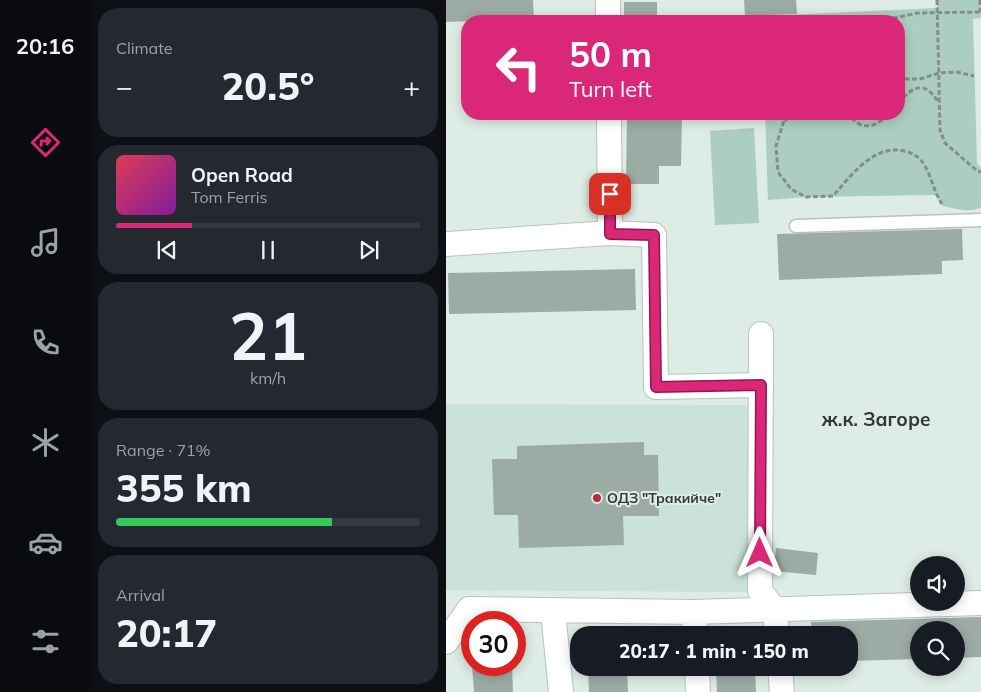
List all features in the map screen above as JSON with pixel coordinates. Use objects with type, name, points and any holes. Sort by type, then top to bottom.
[{"type":"street","points":[[608,0],[608,15]]},
{"type":"street","points":[[609,120],[610,234]]},
{"type":"street","points":[[446,244],[610,234],[654,235],[656,387],[761,385]]},
{"type":"street","points":[[761,334],[760,591],[775,610],[776,626]]},
{"type":"street","points":[[446,642],[469,609],[694,612],[981,603]]},
{"type":"street","points":[[552,611],[561,692]]},
{"type":"street","points":[[694,612],[695,626]]},
{"type":"street","points":[[697,676],[698,692]]},
{"type":"street","points":[[781,676],[782,692]]},
{"type":"lane","points":[[796,226],[981,220]]},
{"type":"path","points":[[938,0],[940,130],[945,142],[976,170],[981,172]]},
{"type":"path","points":[[905,16],[918,13],[981,12],[980,0]]},
{"type":"path","points":[[905,79],[920,80],[939,73],[957,72],[974,76]]},
{"type":"path","points":[[905,96],[918,87],[927,89],[934,95],[939,104]]},
{"type":"path","points":[[784,120],[776,146],[778,172],[791,189],[806,197],[833,196],[858,169],[877,154],[896,149],[914,153],[925,165],[936,195],[943,206]]},
{"type":"path","points":[[782,124],[786,120]]},
{"type":"path","points":[[855,120],[868,126],[877,124],[883,120]]},
{"type":"shaded area","points":[[937,0],[980,0],[981,18],[973,19],[977,163],[981,168],[981,207],[967,210],[943,206],[935,195],[806,197],[768,200],[765,120],[905,120],[905,15],[784,15],[937,8]]},
{"type":"shaded area","points":[[754,128],[759,223],[715,225],[710,131]]},
{"type":"shaded area","name":"ОДЗ \"Тракийче\"","points":[[446,404],[749,405],[749,592],[446,590]]},
{"type":"building","points":[[446,0],[533,0],[534,15],[461,15],[461,21],[446,22]]},
{"type":"building","points":[[744,0],[796,0],[797,14],[745,15]]},
{"type":"building","points":[[624,2],[657,2],[657,15],[624,15]]},
{"type":"building","points":[[627,120],[682,120],[681,166],[659,166],[659,184],[626,184]]},
{"type":"building","points":[[962,229],[963,260],[942,261],[942,274],[779,280],[777,234]]},
{"type":"building","points":[[635,269],[636,310],[449,314],[448,273]]},
{"type":"building","points":[[644,442],[644,455],[658,455],[659,516],[623,516],[624,545],[519,548],[518,515],[494,515],[492,459],[517,459],[517,446]]},
{"type":"building","points":[[776,548],[818,553],[816,575],[774,571]]},
{"type":"building","points":[[981,617],[981,657],[965,658],[965,621],[910,621],[910,659],[858,661],[858,626],[811,626],[811,622]]},
{"type":"building","points":[[473,676],[512,676],[513,692],[474,692]]},
{"type":"building","points":[[588,676],[627,676],[628,692],[589,692]]},
{"type":"building","points":[[716,676],[755,676],[756,692],[717,692]]},
{"type":"place","name":"ОДЗ \"Тракийче\"","points":[[597,498]]},
{"type":"district","name":"ж.к. Загорe","points":[[876,419]]},
{"type":"route","points":[[610,194],[610,234],[654,235],[656,387],[761,385],[760,553]]}]
